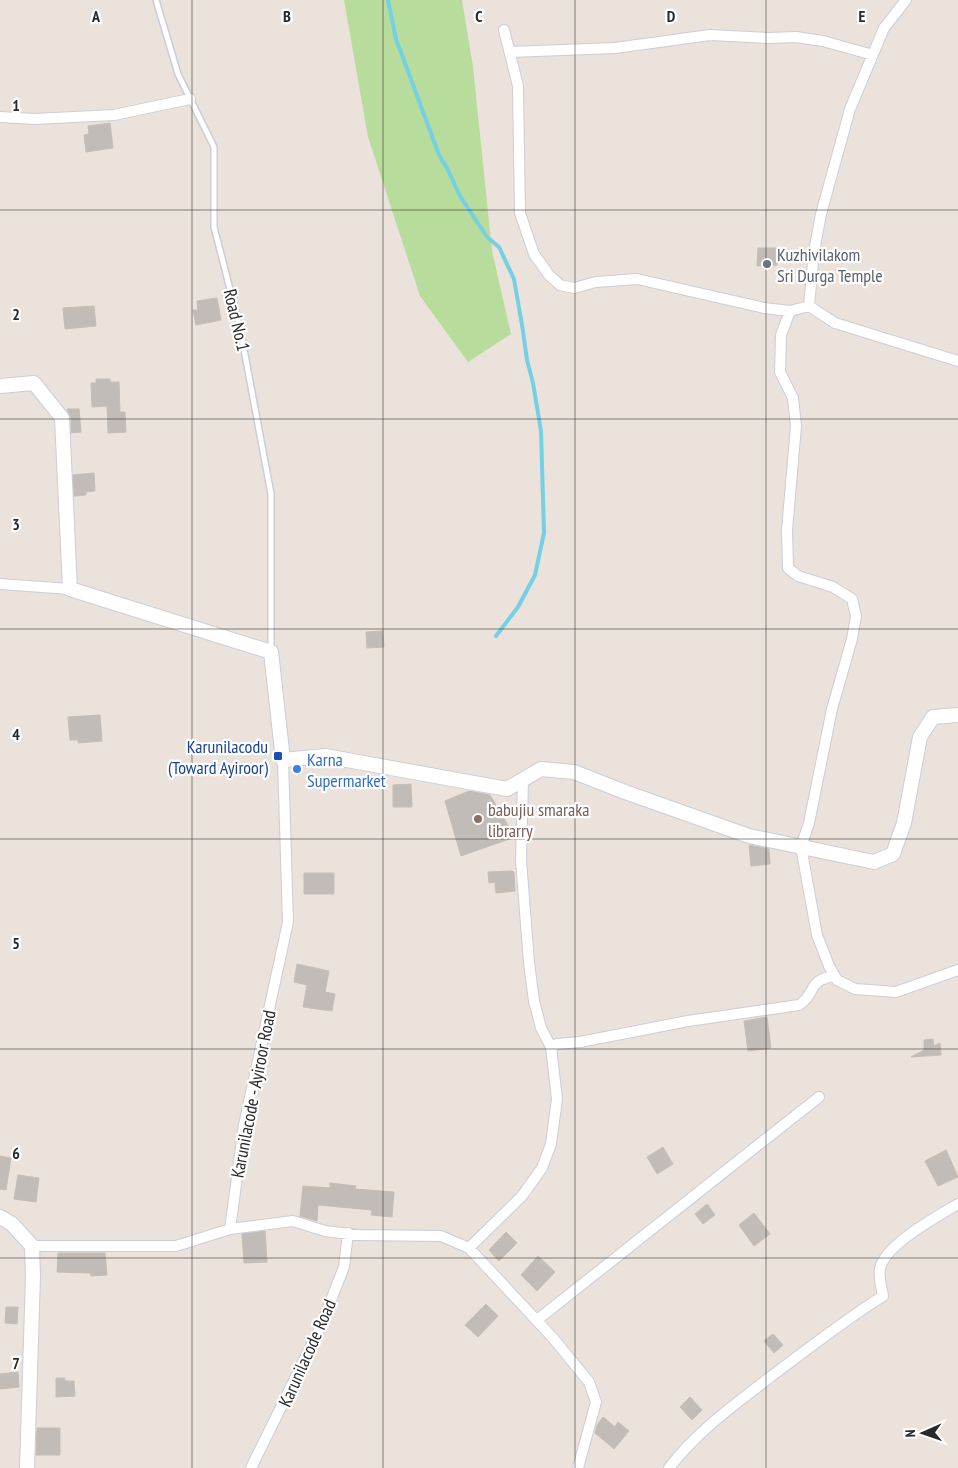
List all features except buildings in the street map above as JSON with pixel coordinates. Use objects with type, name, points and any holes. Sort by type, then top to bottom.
[{"type":"main road","points":[[0,386],[34,383],[62,418],[70,589],[271,652],[283,760],[325,756],[508,789],[541,769],[574,772],[624,792],[749,836],[874,862],[893,854],[904,823],[920,737],[933,717],[958,715]]},
{"type":"main road","points":[[0,1217],[12,1224],[32,1246],[33,1276],[27,1468]]},
{"type":"street","points":[[809,306],[814,252],[821,214],[850,109],[884,28],[906,0]]},
{"type":"street","points":[[504,30],[518,86],[520,213],[534,254],[549,275],[560,285],[574,288],[596,282],[637,279],[730,301],[790,311],[809,306],[835,323],[958,361]]},
{"type":"street","points":[[510,52],[615,48],[710,35],[768,38],[796,37],[824,41],[873,55]]},
{"type":"street","points":[[0,117],[34,120],[114,115],[190,99]]},
{"type":"street","points":[[790,311],[781,335],[780,372],[793,398],[796,426],[787,530],[788,568],[798,576],[833,586],[841,591],[852,599],[856,616],[852,639],[832,709],[809,823],[801,847],[817,935],[837,980],[855,989],[896,992],[958,970]]},
{"type":"street","points":[[0,584],[70,589]]},
{"type":"street","name":"Karunilacode - Ayiroor Road","points":[[230,1230],[244,1124],[288,922],[283,760]]},
{"type":"street","points":[[469,1248],[522,1196],[542,1168],[551,1144],[557,1099],[551,1047],[541,1028],[534,1001],[529,963],[521,860],[523,780]]},
{"type":"street","points":[[551,1047],[557,1044],[580,1042],[688,1021],[799,1005],[807,1000],[813,986],[823,978],[835,976]]},
{"type":"street","points":[[536,1320],[819,1097]]},
{"type":"street","points":[[669,1468],[678,1456],[730,1408],[851,1316],[883,1296],[879,1270],[884,1258],[910,1233],[958,1204]]},
{"type":"street","points":[[32,1246],[176,1246],[230,1230],[293,1221],[325,1231],[441,1236],[469,1248],[536,1320],[589,1382],[596,1402],[578,1468]]},
{"type":"street","name":"Karunilacode Road","points":[[251,1468],[320,1328],[344,1267],[348,1233]]},
{"type":"lane","name":"Road No.1","points":[[156,0],[178,74],[214,147],[214,227],[240,328],[270,494],[271,652]]},
{"type":"green space","points":[[344,0],[462,0],[473,67],[492,251],[511,334],[468,362],[420,296],[368,137]]},
{"type":"waterway","points":[[388,0],[396,39],[439,155],[460,196],[487,237],[499,247],[514,279],[527,360],[533,383],[541,431],[544,533],[535,575],[518,607],[496,636]]},
{"type":"place","name":"Kuzhivilakom Sri Durga Temple","points":[[767,264]]},
{"type":"place","name":"Karunilacodu (Toward Ayiroor)","points":[[278,756]]},
{"type":"place","name":"Karna Supermarket","points":[[297,769]]},
{"type":"place","name":"babujiu smaraka librarry","points":[[478,819]]}]
